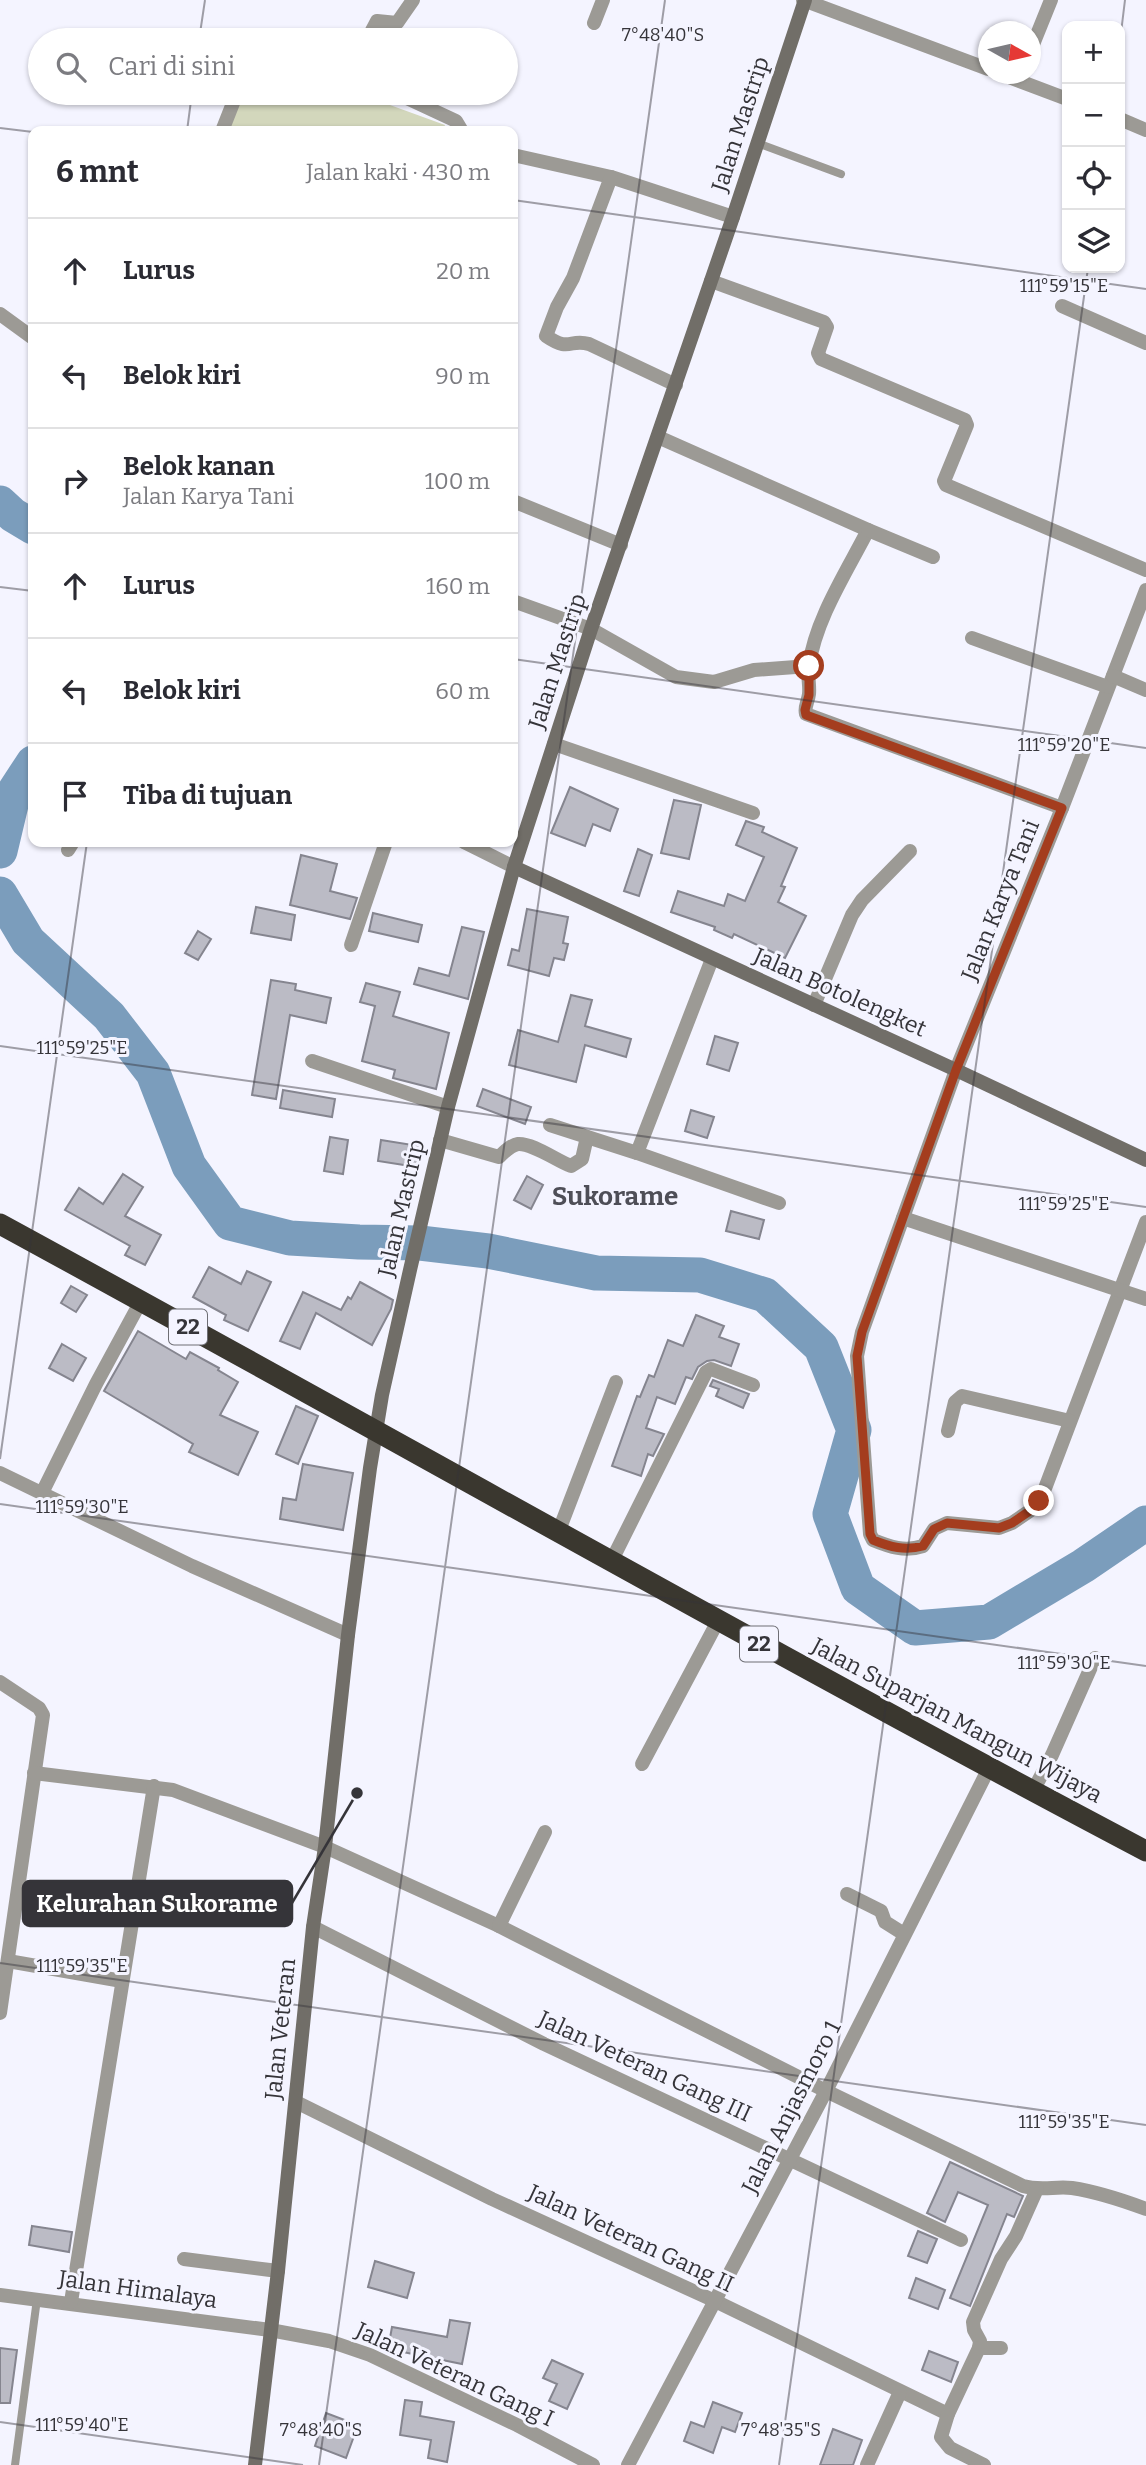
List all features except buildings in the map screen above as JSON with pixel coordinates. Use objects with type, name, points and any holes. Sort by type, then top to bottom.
[{"type":"highway","name":"22","points":[[0,1224],[376,1431]]},
{"type":"highway","name":"Jalan Suparjan Mangun Wijaya","points":[[376,1431],[718,1621],[1146,1851]]},
{"type":"street","points":[[373,28],[377,21],[397,23],[413,0]]},
{"type":"street","points":[[594,23],[603,0]]},
{"type":"street","points":[[804,0],[978,65]]},
{"type":"street","name":"Jalan Mastrip","points":[[376,1431],[448,1107],[514,867],[591,629],[733,217],[804,0]]},
{"type":"street","points":[[1041,26],[1051,0]]},
{"type":"street","points":[[1036,84],[1062,97]]},
{"type":"street","points":[[224,126],[232,105]]},
{"type":"street","points":[[422,105],[456,121],[459,126]]},
{"type":"street","points":[[1125,121],[1146,130]]},
{"type":"street","points":[[518,156],[611,177],[733,217]]},
{"type":"street","points":[[611,177],[577,267],[546,336],[568,346],[581,341],[676,384]]},
{"type":"street","points":[[711,281],[824,322],[827,327],[818,353],[821,359],[965,420],[967,425],[944,481],[946,485],[1146,570]]},
{"type":"street","points":[[1062,306],[1146,343]]},
{"type":"street","points":[[0,314],[28,334]]},
{"type":"street","points":[[658,437],[933,556]]},
{"type":"street","points":[[518,503],[621,545]]},
{"type":"street","points":[[868,530],[822,622],[809,666],[806,715],[1062,808]]},
{"type":"street","name":"Jalan Karya Tani","points":[[1070,1421],[1039,1501],[1034,1508],[1012,1523],[999,1528],[947,1523],[934,1529],[923,1546],[913,1549],[897,1548],[873,1540],[870,1534],[857,1356],[862,1332],[956,1070],[1062,808],[1146,590]]},
{"type":"street","points":[[518,603],[591,629],[676,677],[714,682],[754,670],[809,666]]},
{"type":"street","points":[[972,638],[1110,682],[1146,690]]},
{"type":"street","points":[[554,744],[753,813]]},
{"type":"street","points":[[351,945],[384,847]]},
{"type":"street","points":[[474,847],[514,867]]},
{"type":"street","points":[[814,1005],[852,915],[862,900],[910,851]]},
{"type":"street","name":"Jalan Botolengket","points":[[514,867],[1146,1160]]},
{"type":"street","points":[[637,1153],[712,959]]},
{"type":"street","points":[[312,1061],[448,1107]]},
{"type":"street","points":[[550,1125],[779,1203]]},
{"type":"street","points":[[440,1140],[499,1157],[510,1147],[519,1144],[571,1166],[582,1159],[587,1137]]},
{"type":"street","points":[[903,1218],[1146,1299]]},
{"type":"street","points":[[948,1431],[955,1402],[962,1396],[1070,1421],[1146,1222]]},
{"type":"street","points":[[42,1493],[141,1301]]},
{"type":"street","points":[[611,1562],[706,1372],[712,1369],[753,1385]]},
{"type":"street","points":[[558,1533],[617,1382]]},
{"type":"street","name":"Jalan Veteran","points":[[255,2465],[313,1927],[376,1431]]},
{"type":"street","points":[[0,1473],[192,1566],[348,1635]]},
{"type":"street","points":[[642,1764],[718,1621]]},
{"type":"street","points":[[1033,1791],[1095,1658]]},
{"type":"street","points":[[0,1682],[41,1711],[0,2012]]},
{"type":"street","name":"Jalan Anjasmoro 1","points":[[628,2465],[826,2091],[989,1768]]},
{"type":"street","points":[[34,1773],[154,1786],[184,1793],[325,1847],[499,1926],[826,2091],[1023,2186],[1088,2191],[1146,2209]]},
{"type":"street","points":[[71,2302],[154,1786]]},
{"type":"street","points":[[499,1926],[545,1832]]},
{"type":"street","points":[[847,1894],[881,1910],[885,1922],[904,1934]]},
{"type":"street","name":"Jalan Veteran Gang III","points":[[313,1927],[544,2044],[961,2240]]},
{"type":"street","points":[[8,1961],[121,1981]]},
{"type":"street","name":"Jalan Veteran Gang II","points":[[296,2102],[492,2199],[715,2301],[948,2414]]},
{"type":"street","points":[[984,2465],[950,2448],[941,2437],[948,2414],[979,2348],[980,2341],[974,2330],[974,2322],[1001,2259],[1016,2236],[1037,2189]]},
{"type":"street","points":[[184,2259],[278,2271]]},
{"type":"street","name":"Jalan Himalaya","points":[[0,2295],[71,2302],[295,2334]]},
{"type":"street","name":"Jalan Veteran Gang I","points":[[295,2334],[329,2341],[370,2355],[517,2425],[593,2465]]},
{"type":"street","points":[[979,2348],[1001,2348]]},
{"type":"street","points":[[867,2465],[900,2392]]},
{"type":"lane","points":[[757,143],[841,174]]},
{"type":"lane","points":[[15,2465],[37,2299]]},
{"type":"green space","points":[[238,105],[390,105],[445,125],[445,126],[230,126]]},
{"type":"waterway","points":[[0,503],[28,524]]},
{"type":"waterway","points":[[0,851],[14,792],[28,771]]},
{"type":"waterway","points":[[0,894],[28,941],[109,1016],[153,1073],[189,1166],[230,1223],[290,1238],[420,1243],[488,1251],[596,1273],[700,1275],[765,1295],[821,1347],[854,1430],[830,1514],[858,1588],[915,1628],[989,1622],[1083,1566],[1146,1523]]},
{"type":"place","name":"Kelurahan Sukorame","points":[[357,1793]]},
{"type":"district","name":"Sukorame","points":[[615,1196]]},
{"type":"route","points":[[809,666],[806,715],[1062,808],[956,1070],[862,1332],[857,1356],[870,1534],[873,1540],[897,1548],[913,1549],[923,1546],[934,1529],[947,1523],[999,1528],[1012,1523],[1034,1508],[1039,1501]]}]
